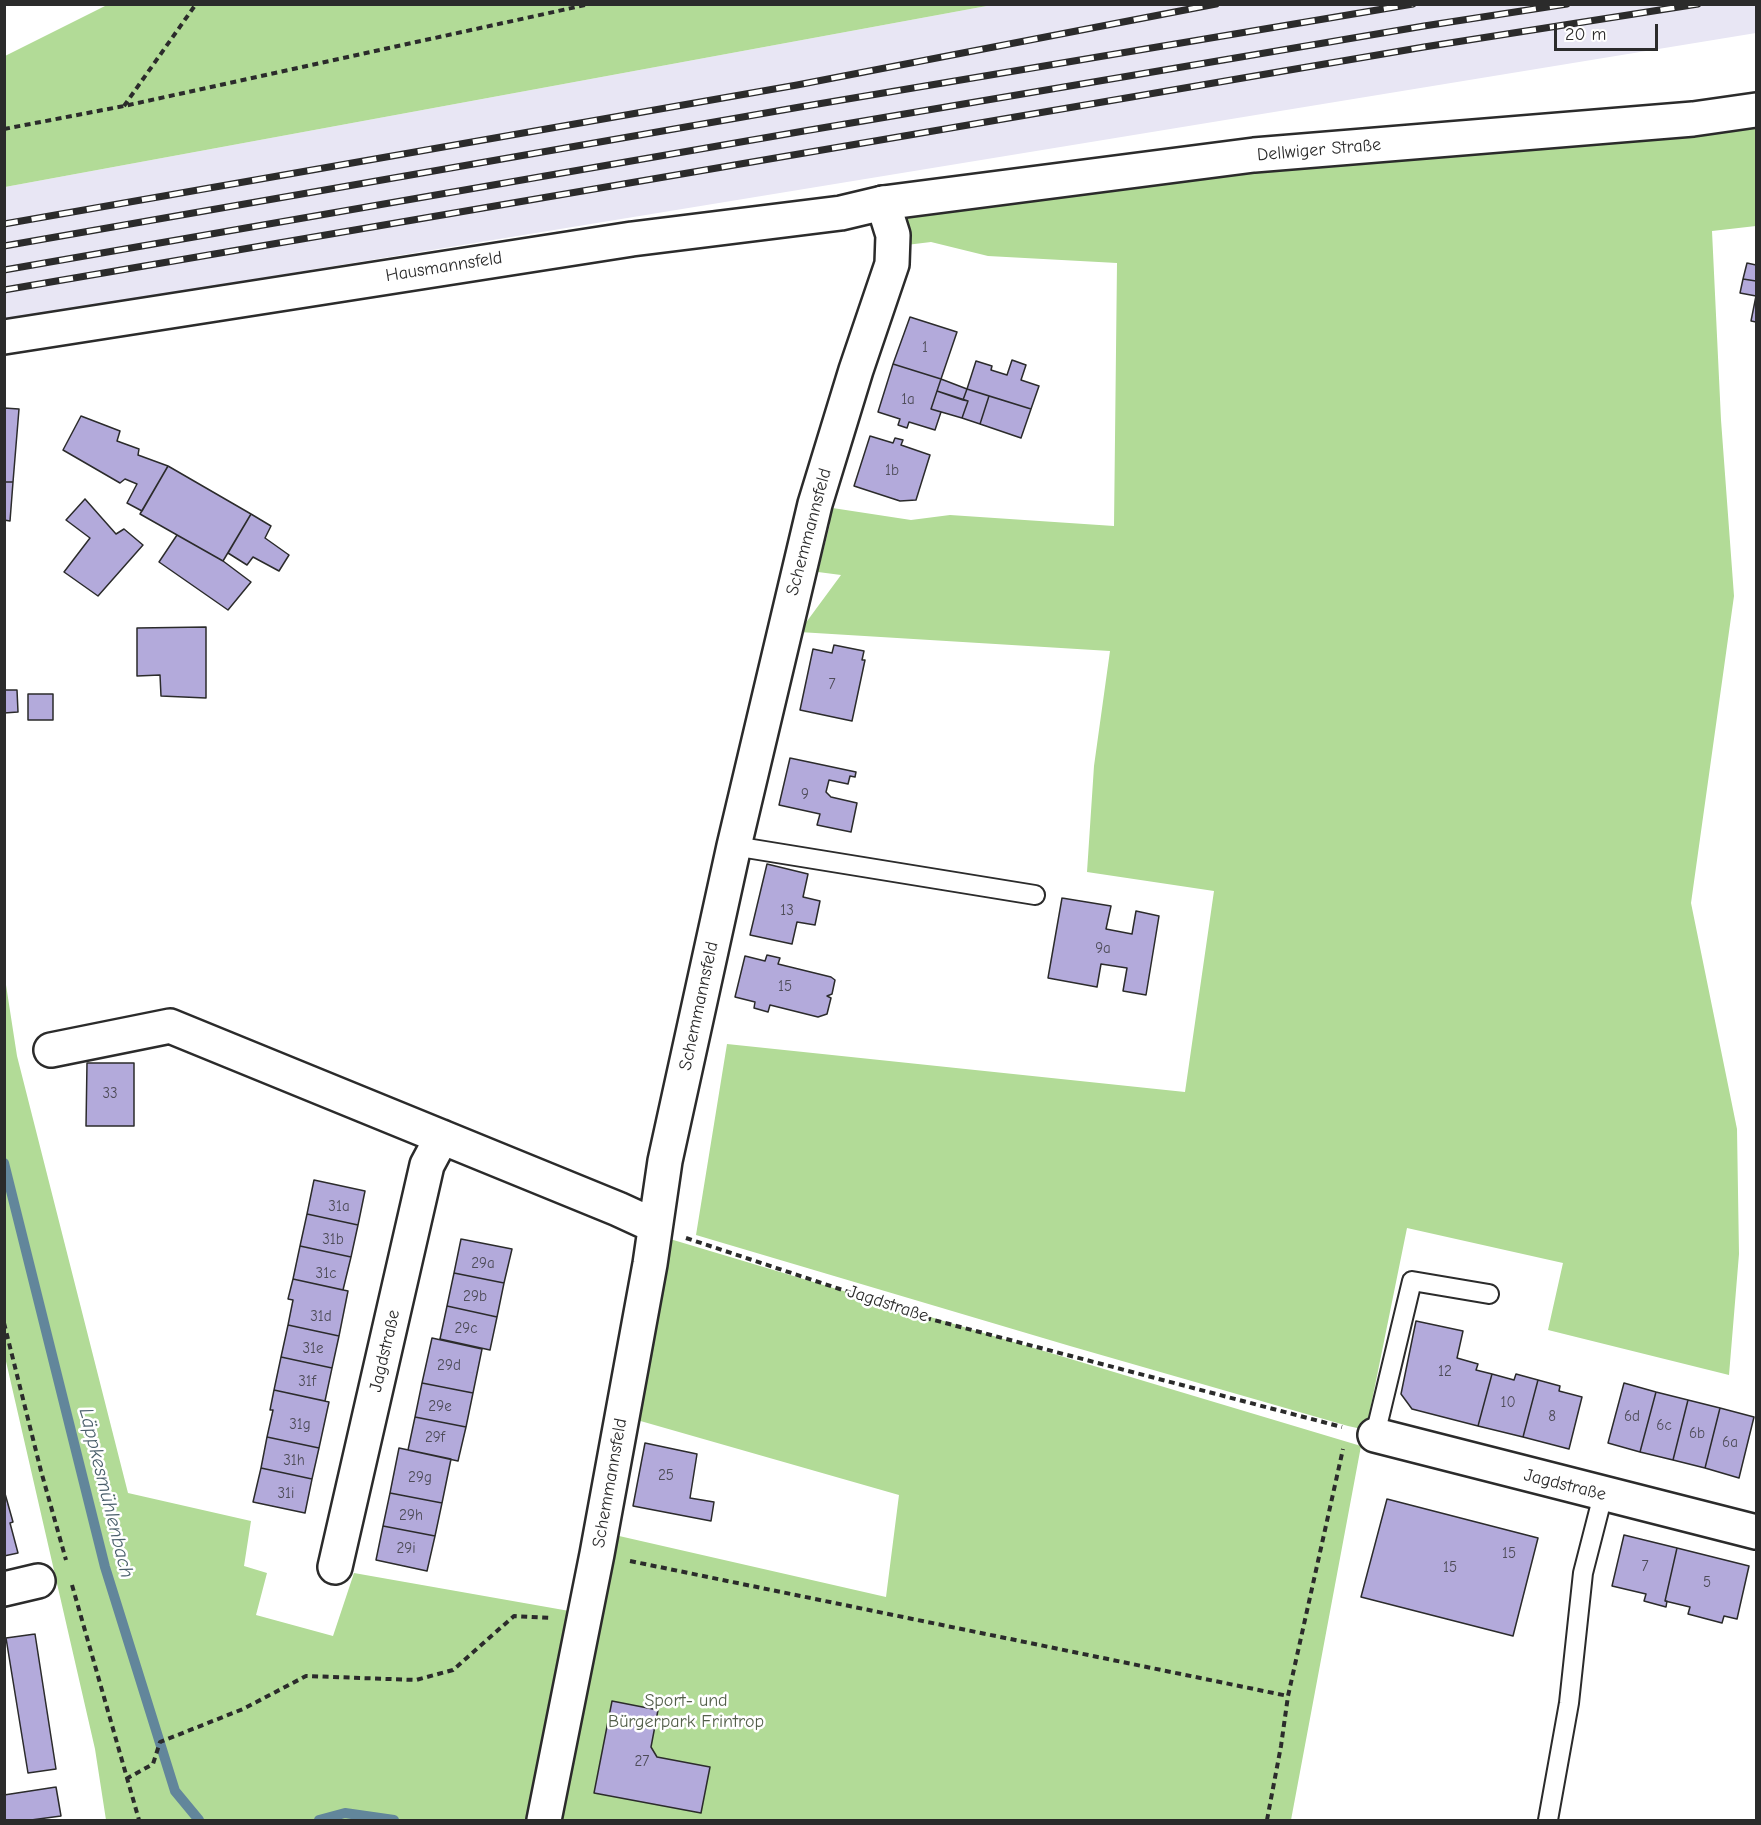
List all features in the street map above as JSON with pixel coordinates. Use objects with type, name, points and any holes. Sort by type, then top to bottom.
[{"type":"street","name":"Dellwiger Straße","points":[[883,203],[1254,155],[1693,118],[1756,110]]},
{"type":"street","name":"Hausmannsfeld","points":[[4,337],[621,241],[841,213],[883,203]]},
{"type":"street","name":"Schemmannsfeld","points":[[544,1821],[597,1554],[650,1264],[666,1161],[734,846],[815,504],[856,370],[892,264],[893,236],[883,203]]},
{"type":"street","points":[[51,1050],[170,1026],[655,1226]]},
{"type":"street","name":"Jagdstraße","points":[[335,1567],[427,1165],[442,1137]]},
{"type":"street","name":"Jagdstraße","points":[[1361,1432],[1756,1532]]},
{"type":"street","points":[[4,1589],[38,1581]]},
{"type":"lane","points":[[734,846],[1035,895]]},
{"type":"lane","points":[[1361,1432],[1412,1281],[1489,1294]]},
{"type":"lane","points":[[1548,1821],[1569,1703],[1583,1573],[1604,1495]]},
{"type":"path","points":[[124,106],[196,4]]},
{"type":"path","points":[[4,129],[124,106],[590,4]]},
{"type":"path","name":"Jagdstraße","points":[[655,1226],[930,1319],[1361,1432]]},
{"type":"path","points":[[4,1323],[66,1562]]},
{"type":"path","points":[[1267,1821],[1288,1696],[1344,1446]]},
{"type":"path","points":[[597,1554],[1288,1696]]},
{"type":"path","points":[[69,1574],[139,1821]]},
{"type":"path","points":[[126,1779],[153,1764],[160,1742],[243,1709],[306,1676],[416,1680],[453,1670],[514,1616],[582,1623]]},
{"type":"shaded area","points":[[992,5],[1756,5],[1756,33],[5,320],[5,187]]},
{"type":"green space","points":[[107,5],[992,5],[5,187],[5,56]]},
{"type":"green space","points":[[1756,118],[1756,226],[1712,231],[1721,420],[1734,596],[1691,903],[1737,1129],[1739,1254],[1729,1375],[1548,1330],[1563,1263],[1407,1228],[1366,1430],[1070,1346],[696,1235],[727,1044],[1185,1092],[1214,891],[1087,872],[1094,766],[1110,651],[799,632],[841,575],[818,572],[830,524],[826,507],[911,520],[950,515],[1114,526],[1117,263],[988,256],[931,242],[898,246],[904,211],[1252,167]]},
{"type":"green space","points":[[4,972],[17,1056],[128,1493],[251,1521],[244,1566],[267,1573],[256,1615],[333,1636],[354,1573],[575,1612],[525,1820],[106,1820],[95,1749],[5,1357]]},
{"type":"green space","name":"Sport- und Bürgerpark Frintrop","points":[[660,1236],[1361,1446],[1291,1820],[557,1820],[606,1533],[886,1597],[899,1495],[630,1418]]},
{"type":"building","points":[[1747,263],[1756,265],[1756,281],[1743,279]]},
{"type":"building","points":[[1743,279],[1756,281],[1756,296],[1740,293]]},
{"type":"building","points":[[1756,296],[1756,322],[1751,321]]},
{"type":"building","points":[[910,317],[957,332],[941,379],[893,364]]},
{"type":"building","points":[[1012,360],[1026,365],[1021,380],[1039,386],[1031,409],[967,389],[976,361],[992,366],[991,370],[1007,375]]},
{"type":"building","points":[[893,364],[941,379],[931,409],[941,412],[935,430],[909,422],[907,428],[898,425],[900,419],[878,412]]},
{"type":"building","points":[[941,379],[967,389],[963,400],[937,391]]},
{"type":"building","points":[[967,389],[989,396],[980,424],[962,418],[968,401],[963,400]]},
{"type":"building","points":[[937,391],[968,401],[962,418],[931,409]]},
{"type":"building","points":[[989,396],[1031,409],[1021,438],[980,424]]},
{"type":"building","points":[[4,408],[19,409],[13,482],[4,482]]},
{"type":"building","points":[[81,416],[120,431],[117,441],[139,449],[138,455],[168,466],[142,511],[127,503],[137,484],[125,479],[120,483],[63,450]]},
{"type":"building","points":[[870,436],[893,443],[895,438],[903,440],[901,445],[930,455],[916,500],[900,501],[854,486]]},
{"type":"building","points":[[168,466],[251,514],[223,561],[140,514]]},
{"type":"building","points":[[4,482],[13,482],[10,521],[4,520]]},
{"type":"building","points":[[85,499],[116,534],[124,529],[143,545],[98,596],[64,572],[90,538],[66,520]]},
{"type":"building","points":[[251,514],[271,526],[265,538],[289,555],[279,571],[253,557],[247,565],[228,553]]},
{"type":"building","points":[[177,535],[223,561],[251,582],[228,610],[159,562]]},
{"type":"building","points":[[206,627],[206,698],[161,696],[160,675],[137,676],[137,628]]},
{"type":"building","points":[[834,645],[864,651],[862,660],[865,660],[852,721],[800,710],[813,649],[832,653]]},
{"type":"building","points":[[4,690],[17,690],[18,712],[4,713]]},
{"type":"building","points":[[28,694],[53,694],[53,720],[28,720]]},
{"type":"building","points":[[790,758],[856,772],[855,777],[850,776],[848,784],[829,780],[826,792],[831,797],[857,803],[851,832],[817,825],[820,814],[779,805]]},
{"type":"building","points":[[767,864],[808,874],[803,897],[820,901],[815,925],[797,922],[792,944],[750,935]]},
{"type":"building","points":[[1062,898],[1111,906],[1106,929],[1132,934],[1136,911],[1159,916],[1146,995],[1123,991],[1127,968],[1101,964],[1097,987],[1048,978]]},
{"type":"building","points":[[767,955],[780,958],[778,964],[831,977],[835,980],[832,994],[827,996],[831,998],[827,1014],[818,1017],[770,1005],[768,1012],[754,1008],[755,1002],[735,997],[745,956],[765,961]]},
{"type":"building","points":[[87,1063],[134,1063],[134,1126],[86,1126]]},
{"type":"building","points":[[314,1180],[365,1191],[358,1225],[307,1214]]},
{"type":"building","points":[[307,1214],[358,1225],[351,1257],[300,1246]]},
{"type":"building","points":[[461,1239],[512,1249],[504,1283],[454,1273]]},
{"type":"building","points":[[300,1246],[351,1257],[343,1290],[293,1279]]},
{"type":"building","points":[[454,1273],[504,1283],[497,1317],[447,1306]]},
{"type":"building","points":[[293,1279],[348,1291],[339,1336],[288,1325],[293,1300],[288,1299]]},
{"type":"building","points":[[447,1306],[497,1317],[490,1350],[440,1339]]},
{"type":"building","points":[[1416,1321],[1463,1331],[1457,1358],[1478,1364],[1476,1370],[1492,1374],[1478,1426],[1412,1409],[1401,1394]]},
{"type":"building","points":[[288,1325],[339,1336],[332,1368],[281,1357]]},
{"type":"building","points":[[432,1338],[482,1349],[473,1393],[422,1383]]},
{"type":"building","points":[[281,1357],[332,1368],[325,1401],[274,1390]]},
{"type":"building","points":[[1492,1374],[1514,1380],[1516,1374],[1538,1380],[1523,1437],[1478,1426]]},
{"type":"building","points":[[1538,1380],[1560,1386],[1559,1391],[1582,1397],[1569,1449],[1523,1437]]},
{"type":"building","points":[[422,1383],[473,1393],[466,1427],[415,1417]]},
{"type":"building","points":[[1624,1383],[1656,1392],[1640,1452],[1608,1443]]},
{"type":"building","points":[[274,1390],[329,1402],[319,1448],[267,1437],[273,1410],[270,1410]]},
{"type":"building","points":[[1656,1392],[1688,1400],[1673,1460],[1640,1452]]},
{"type":"building","points":[[1688,1400],[1720,1408],[1705,1468],[1673,1460]]},
{"type":"building","points":[[1720,1408],[1754,1417],[1739,1478],[1705,1468]]},
{"type":"building","points":[[415,1417],[466,1427],[458,1461],[408,1450]]},
{"type":"building","points":[[267,1437],[319,1448],[312,1479],[261,1468]]},
{"type":"building","points":[[645,1443],[697,1454],[690,1498],[714,1502],[711,1521],[633,1506]]},
{"type":"building","points":[[399,1448],[451,1459],[442,1503],[390,1493]]},
{"type":"building","points":[[261,1468],[312,1479],[305,1513],[253,1502]]},
{"type":"building","points":[[4,1490],[13,1522],[10,1523],[18,1553],[4,1556]]},
{"type":"building","points":[[390,1493],[442,1503],[435,1536],[383,1526]]},
{"type":"building","points":[[1387,1499],[1538,1538],[1513,1636],[1361,1597]]},
{"type":"building","points":[[383,1526],[435,1536],[427,1571],[376,1560]]},
{"type":"building","points":[[1624,1535],[1677,1548],[1665,1601],[1667,1601],[1666,1607],[1644,1601],[1646,1594],[1612,1586]]},
{"type":"building","points":[[1677,1548],[1749,1566],[1737,1619],[1724,1616],[1722,1623],[1688,1614],[1690,1607],[1665,1601]]},
{"type":"building","points":[[35,1634],[56,1769],[28,1773],[6,1638]]},
{"type":"building","points":[[612,1701],[658,1710],[651,1747],[657,1757],[710,1767],[701,1813],[594,1793]]},
{"type":"building","points":[[56,1787],[61,1816],[31,1820],[4,1820],[4,1795]]},
{"type":"waterway","name":"Läppkesmühlenbach","points":[[4,1163],[105,1567],[175,1791],[199,1820]]},
{"type":"waterway","name":"Läppkesmühlenbach","points":[[319,1820],[345,1813],[394,1820]]},
{"type":"railway","points":[[4,224],[797,85],[1216,4]]},
{"type":"railway","points":[[4,246],[800,107],[1413,4]]},
{"type":"railway","points":[[4,270],[804,131],[1567,4]]},
{"type":"railway","points":[[4,290],[1424,47],[1698,4]]}]
